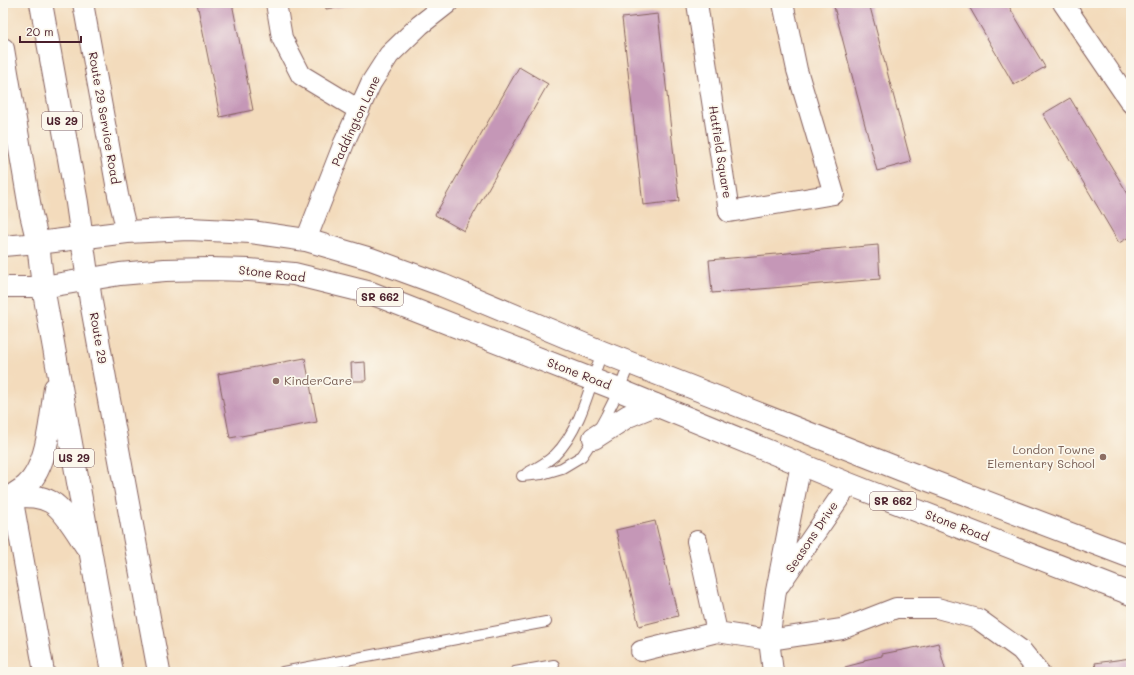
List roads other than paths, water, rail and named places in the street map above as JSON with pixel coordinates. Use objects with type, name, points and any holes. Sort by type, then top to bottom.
[{"type":"main road","name":"Route 29","points":[[41,3],[82,239],[87,279],[159,672]]},
{"type":"main road","name":"US 29","points":[[3,49],[31,214],[38,243],[43,287],[112,672]]},
{"type":"main road","name":"SR 662","points":[[38,243],[82,239],[127,232],[189,229],[251,232],[306,240],[371,259],[442,285],[602,352],[902,470],[1131,557]]},
{"type":"main road","name":"Stone Road","points":[[43,287],[87,279],[166,270],[209,268],[294,274],[371,293],[619,390],[849,484],[1131,594]]},
{"type":"main road","points":[[7,496],[27,485],[40,465],[49,431],[58,369]]},
{"type":"main road","points":[[594,438],[628,416],[655,405]]},
{"type":"main road","points":[[7,496],[35,496],[52,502],[68,518],[91,554]]},
{"type":"street","name":"Route 29 Service Road","points":[[83,3],[118,195],[127,232]]},
{"type":"street","points":[[276,3],[282,38],[301,75],[359,110]]},
{"type":"street","name":"Paddington Lane","points":[[306,240],[331,176],[371,83],[389,55],[420,25],[448,3]]},
{"type":"street","name":"Hatfield Square","points":[[697,3],[729,212],[834,194],[797,70],[783,3]]},
{"type":"street","points":[[1063,3],[1131,103]]},
{"type":"street","name":"SR 662","points":[[3,246],[38,243]]},
{"type":"street","name":"Stone Road","points":[[3,287],[43,287]]},
{"type":"street","name":"Seasons Drive","points":[[773,672],[769,640],[776,591],[801,464]]},
{"type":"street","name":"Seasons Drive","points":[[776,591],[849,484]]},
{"type":"street","points":[[7,496],[44,672]]},
{"type":"street","points":[[697,541],[717,632]]},
{"type":"street","points":[[641,651],[717,632],[769,640],[842,630],[896,608],[937,608],[978,620],[1021,650],[1039,672]]},
{"type":"lane","points":[[602,352],[581,411],[574,428],[565,442],[554,455],[540,466],[522,476],[542,474],[562,468],[582,456],[594,438],[619,390],[630,362]]},
{"type":"lane","points":[[283,672],[546,622]]},
{"type":"lane","points":[[515,672],[554,665]]},
{"type":"place","name":"KinderCare","points":[[276,381]]},
{"type":"place","name":"London Towne Elementary School","points":[[1103,457]]}]
